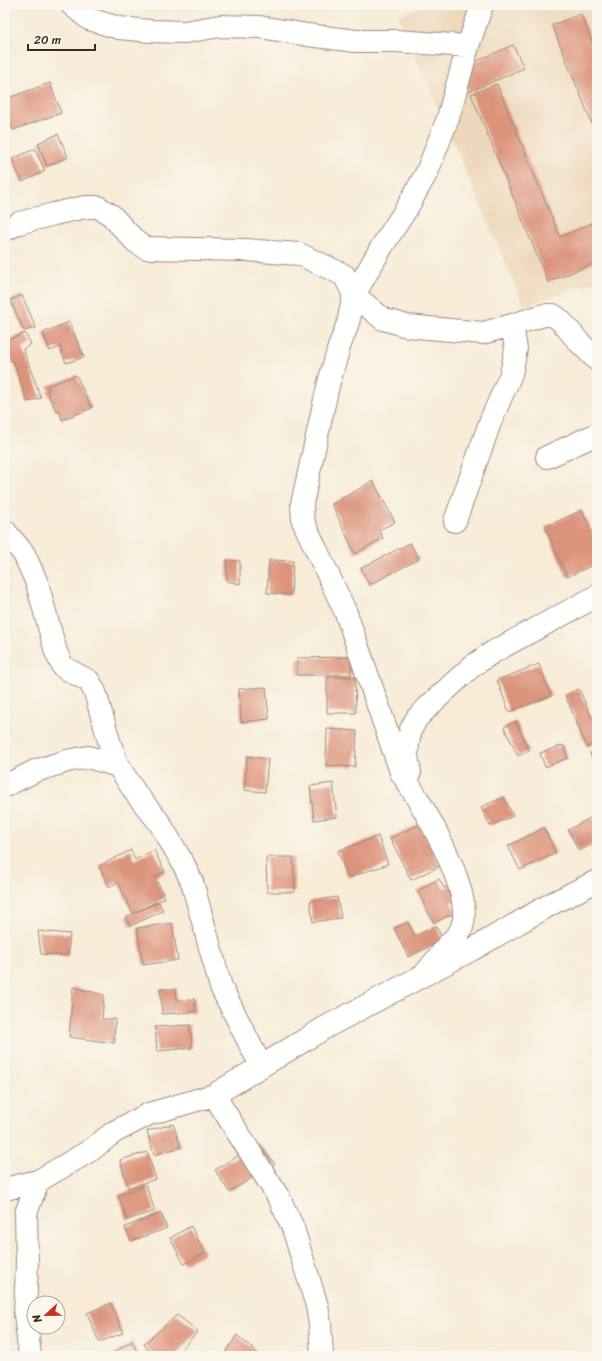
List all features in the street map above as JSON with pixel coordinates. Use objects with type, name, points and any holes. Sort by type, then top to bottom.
[{"type":"street","points":[[72,5],[89,19],[119,28],[185,32],[220,26],[260,27],[356,41],[397,41],[468,46]]},
{"type":"street","points":[[424,975],[461,930],[464,920],[464,911],[458,884],[447,856],[414,791],[401,772],[346,613],[303,521],[302,504],[328,386],[339,347],[348,323],[354,295],[427,172],[448,118],[468,46],[482,5]]},
{"type":"street","points":[[5,230],[19,223],[47,216],[85,207],[98,207],[111,215],[136,242],[146,248],[246,250],[299,254],[344,275],[354,295],[382,319],[407,326],[483,333],[544,315],[553,315],[560,320],[597,360]]},
{"type":"street","points":[[455,520],[491,420],[511,374],[516,349],[512,325]]},
{"type":"street","points":[[547,457],[597,434]]},
{"type":"street","points":[[5,531],[24,554],[37,583],[56,652],[62,667],[89,681],[95,692],[118,766],[137,795],[159,822],[183,863],[192,882],[222,987],[261,1066]]},
{"type":"street","points":[[414,791],[407,757],[411,728],[417,718],[471,667],[493,652],[597,596]]},
{"type":"street","points":[[5,786],[35,771],[67,761],[88,757],[118,766]]},
{"type":"street","points":[[5,1189],[38,1181],[91,1150],[114,1132],[149,1114],[214,1095],[326,1027],[473,949],[551,904],[597,881]]},
{"type":"street","points":[[214,1095],[278,1198],[293,1228],[317,1306],[322,1356]]},
{"type":"street","points":[[30,1356],[25,1314],[27,1263],[26,1213],[38,1181]]},
{"type":"shaded area","points":[[427,5],[597,5],[597,282],[524,306],[398,16]]},
{"type":"building","points":[[581,14],[597,54],[597,136],[552,25]]},
{"type":"building","points":[[513,45],[524,68],[469,92],[459,69]]},
{"type":"building","points":[[50,83],[61,113],[13,130],[5,107],[5,99]]},
{"type":"building","points":[[497,84],[560,237],[597,221],[597,262],[548,282],[471,94]]},
{"type":"building","points":[[58,134],[68,157],[47,166],[38,143]]},
{"type":"building","points":[[35,149],[45,171],[22,182],[12,159]]},
{"type":"building","points":[[22,295],[36,328],[24,331],[10,300]]},
{"type":"building","points":[[69,322],[84,357],[66,363],[60,347],[50,351],[43,333]]},
{"type":"building","points":[[25,333],[31,344],[23,349],[41,398],[27,402],[14,362],[9,360],[5,362],[5,336],[7,336],[8,340]]},
{"type":"building","points":[[76,375],[92,408],[62,420],[59,410],[56,411],[47,391],[49,390],[47,386]]},
{"type":"building","points":[[373,481],[395,522],[379,530],[383,538],[355,554],[332,504]]},
{"type":"building","points":[[582,510],[597,544],[597,563],[567,577],[545,527]]},
{"type":"building","points":[[410,543],[419,559],[369,585],[361,568]]},
{"type":"building","points":[[227,560],[240,561],[240,584],[227,581]]},
{"type":"building","points":[[269,560],[293,561],[291,595],[267,593]]},
{"type":"building","points":[[351,657],[351,675],[297,675],[297,658]]},
{"type":"building","points":[[539,664],[551,696],[509,712],[497,680]]},
{"type":"building","points":[[327,677],[355,677],[356,713],[327,713]]},
{"type":"building","points":[[266,687],[269,719],[241,722],[239,689]]},
{"type":"building","points":[[579,689],[597,727],[597,743],[587,747],[565,695]]},
{"type":"building","points":[[516,721],[529,751],[518,756],[504,727]]},
{"type":"building","points":[[327,729],[357,731],[355,767],[326,765]]},
{"type":"building","points":[[563,745],[568,758],[545,767],[540,753]]},
{"type":"building","points":[[597,750],[597,771],[590,753]]},
{"type":"building","points":[[247,756],[268,759],[265,792],[244,790]]},
{"type":"building","points":[[333,783],[337,817],[314,820],[310,786]]},
{"type":"building","points":[[504,797],[513,816],[490,826],[481,807]]},
{"type":"building","points":[[592,817],[597,825],[597,842],[579,851],[568,830]]},
{"type":"building","points":[[420,824],[440,866],[411,880],[390,838]]},
{"type":"building","points":[[544,828],[556,853],[520,870],[508,846]]},
{"type":"building","points":[[378,836],[388,864],[348,878],[338,851]]},
{"type":"building","points":[[131,850],[135,860],[154,850],[165,872],[155,877],[165,898],[134,913],[159,902],[163,911],[130,926],[126,917],[133,914],[118,882],[109,887],[99,866]]},
{"type":"building","points":[[266,857],[293,857],[295,892],[267,892]]},
{"type":"building","points":[[439,879],[444,888],[452,884],[460,898],[451,902],[456,912],[434,923],[417,891]]},
{"type":"building","points":[[337,897],[341,918],[313,922],[310,901]]},
{"type":"building","points":[[408,922],[415,936],[436,926],[443,940],[408,957],[394,928]]},
{"type":"building","points":[[172,923],[178,960],[143,965],[137,928]]},
{"type":"building","points":[[38,931],[70,934],[68,956],[41,954]]},
{"type":"building","points":[[73,987],[104,995],[102,1019],[115,1019],[114,1043],[69,1037]]},
{"type":"building","points":[[160,989],[176,989],[177,1000],[195,999],[195,1012],[162,1014]]},
{"type":"building","points":[[190,1025],[192,1048],[157,1051],[155,1027]]},
{"type":"building","points":[[173,1124],[181,1147],[154,1155],[147,1131]]},
{"type":"building","points":[[258,1143],[275,1164],[229,1192],[215,1170]]},
{"type":"building","points":[[147,1152],[156,1179],[128,1188],[120,1160]]},
{"type":"building","points":[[146,1185],[155,1211],[127,1220],[118,1195]]},
{"type":"building","points":[[161,1213],[167,1228],[131,1241],[125,1227]]},
{"type":"building","points":[[191,1226],[205,1253],[184,1264],[170,1238]]},
{"type":"building","points":[[111,1303],[123,1333],[99,1342],[87,1313]]},
{"type":"building","points":[[177,1315],[198,1331],[176,1356],[152,1356],[144,1344]]},
{"type":"building","points":[[237,1335],[261,1356],[223,1356]]},
{"type":"building","points":[[132,1341],[139,1356],[110,1356],[110,1355]]}]
